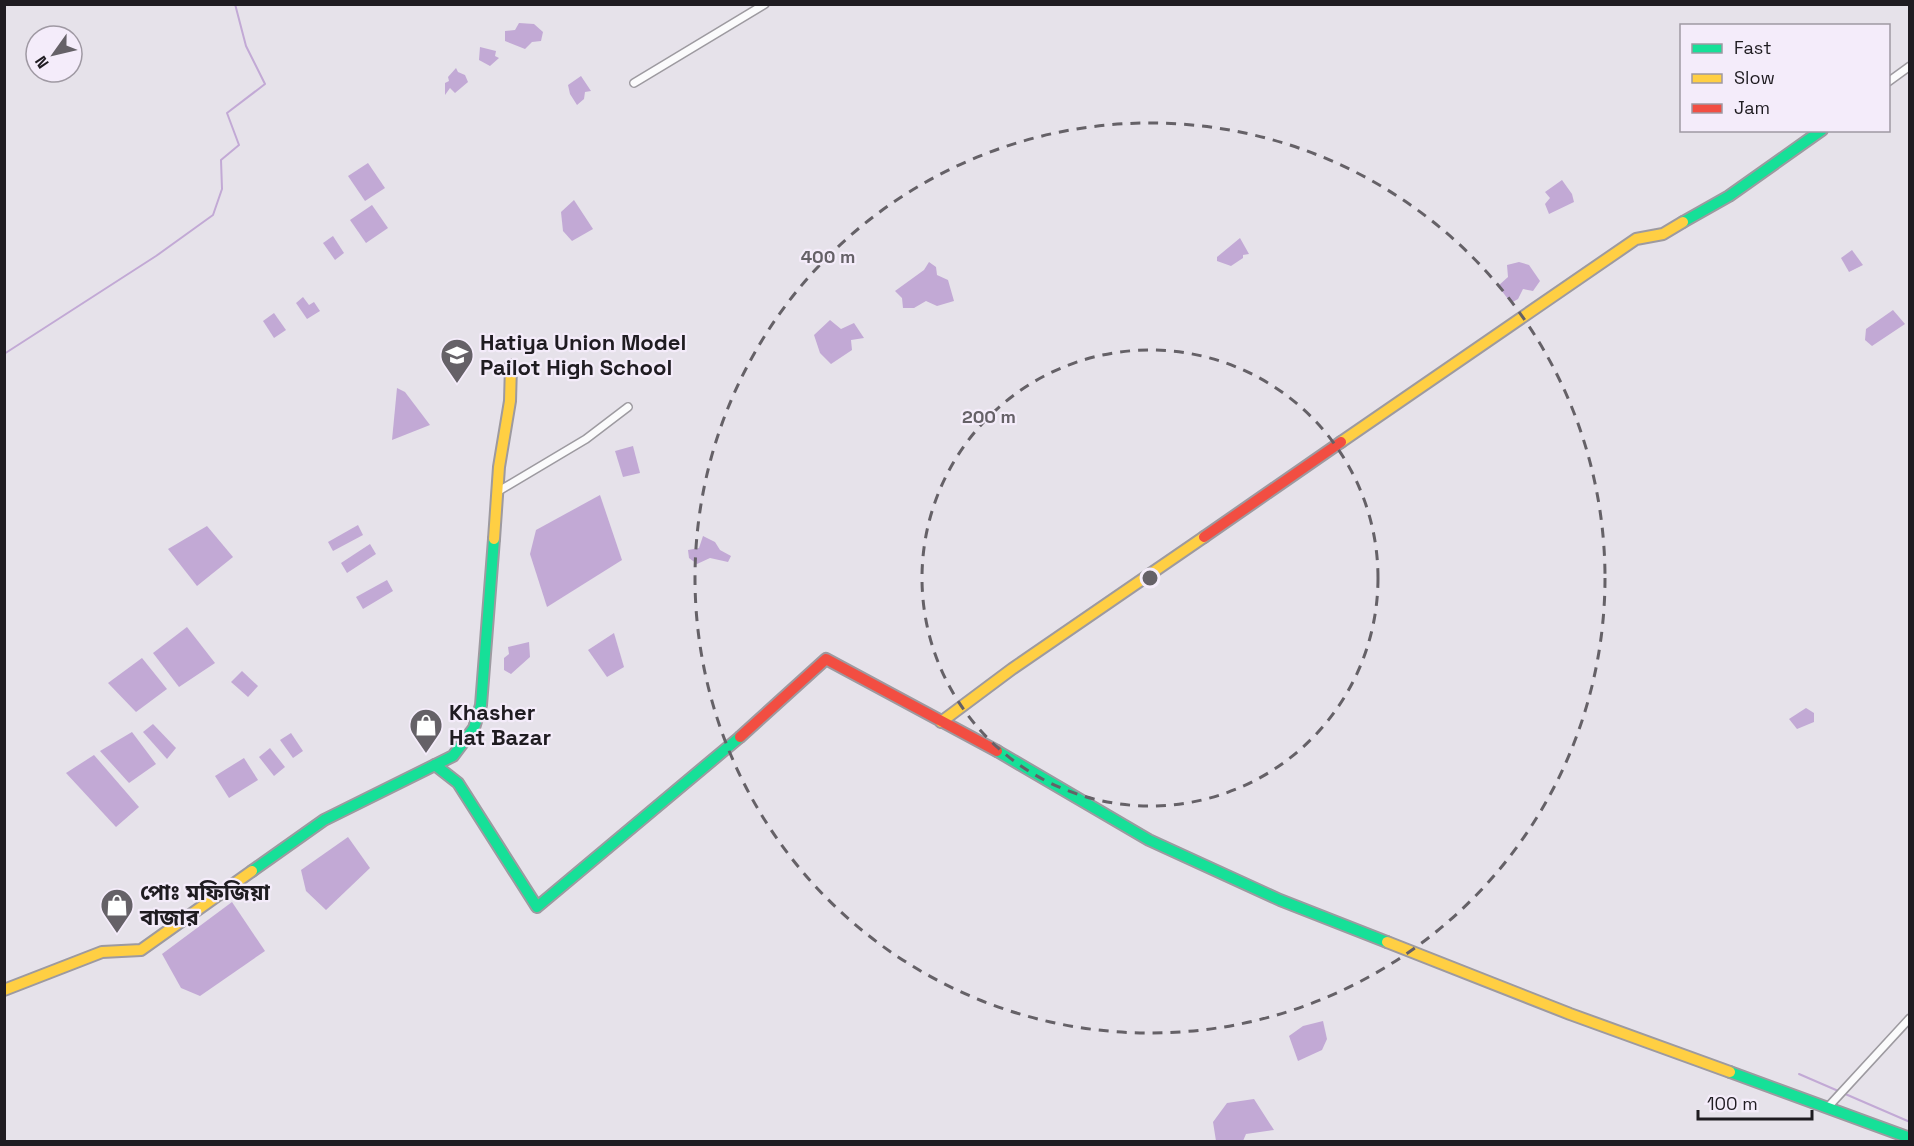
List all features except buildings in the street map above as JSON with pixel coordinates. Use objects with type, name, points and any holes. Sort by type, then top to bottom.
[{"type":"street","points":[[634,83],[765,4]]},
{"type":"street","points":[[1890,81],[1910,66]]},
{"type":"street","points":[[941,722],[1012,669],[1636,239],[1663,234],[1720,201],[1819,132]]},
{"type":"street","points":[[4,990],[102,952],[141,950],[324,820],[453,756],[468,740],[480,721],[497,492],[510,401],[511,365]]},
{"type":"street","points":[[497,492],[586,439],[628,407]]},
{"type":"street","points":[[435,765],[458,783],[537,907],[710,765],[826,658],[1042,776],[1149,840],[1280,900],[1570,1014],[1910,1138]]},
{"type":"street","points":[[1828,1107],[1910,1018]]},
{"type":"shaded area","points":[[519,23],[534,24],[543,32],[541,41],[532,42],[525,49],[505,41],[505,31],[515,30]]},
{"type":"shaded area","points":[[480,47],[496,51],[495,56],[499,58],[490,66],[479,60]]},
{"type":"shaded area","points":[[456,68],[458,72],[465,75],[468,82],[455,93],[450,88],[445,95],[445,83],[449,81],[448,77]]},
{"type":"shaded area","points":[[581,76],[591,91],[585,92],[584,99],[577,105],[570,94],[568,85]]},
{"type":"shaded area","points":[[368,163],[385,188],[365,201],[348,176]]},
{"type":"shaded area","points":[[1562,180],[1572,194],[1574,202],[1549,214],[1545,204],[1550,198],[1545,192]]},
{"type":"shaded area","points":[[574,200],[593,229],[572,241],[563,231],[561,212]]},
{"type":"shaded area","points":[[372,205],[388,228],[366,243],[350,220]]},
{"type":"shaded area","points":[[333,236],[344,253],[335,260],[323,243]]},
{"type":"shaded area","points":[[1240,238],[1249,254],[1243,255],[1243,258],[1231,266],[1217,261],[1217,257]]},
{"type":"shaded area","points":[[1852,250],[1863,265],[1849,272],[1841,258]]},
{"type":"shaded area","points":[[929,262],[936,267],[937,275],[948,280],[954,301],[937,306],[926,301],[914,308],[903,308],[902,298],[895,291],[924,270]]},
{"type":"shaded area","points":[[1519,262],[1529,265],[1540,281],[1533,291],[1523,289],[1518,299],[1511,303],[1498,286],[1508,277],[1507,265]]},
{"type":"shaded area","points":[[303,297],[309,305],[314,302],[320,311],[307,319],[296,303]]},
{"type":"shaded area","points":[[1893,310],[1905,324],[1872,346],[1865,340],[1866,329]]},
{"type":"shaded area","points":[[274,313],[286,330],[274,338],[263,321]]},
{"type":"shaded area","points":[[830,320],[841,329],[854,323],[864,338],[851,340],[852,350],[831,364],[820,353],[814,335]]},
{"type":"shaded area","points":[[397,388],[405,392],[430,425],[392,440]]},
{"type":"shaded area","points":[[633,446],[640,473],[623,477],[615,451]]},
{"type":"shaded area","points":[[600,495],[622,560],[547,607],[530,554],[536,530]]},
{"type":"shaded area","points":[[358,525],[363,535],[333,551],[328,542]]},
{"type":"shaded area","points":[[207,526],[233,557],[197,586],[168,549]]},
{"type":"shaded area","points":[[703,536],[715,542],[720,550],[731,556],[728,562],[710,558],[697,564],[689,558],[688,550],[699,548]]},
{"type":"shaded area","points":[[370,544],[376,554],[347,573],[341,563]]},
{"type":"shaded area","points":[[387,580],[393,591],[363,609],[356,597]]},
{"type":"shaded area","points":[[187,627],[215,663],[179,687],[153,653]]},
{"type":"shaded area","points":[[614,633],[624,667],[607,677],[588,650]]},
{"type":"shaded area","points":[[529,642],[530,657],[511,674],[504,670],[504,658],[509,654],[508,647]]},
{"type":"shaded area","points":[[142,658],[167,689],[136,712],[108,683]]},
{"type":"shaded area","points":[[242,671],[258,686],[248,697],[231,682]]},
{"type":"shaded area","points":[[1806,708],[1814,713],[1814,722],[1797,729],[1789,719]]},
{"type":"shaded area","points":[[153,724],[176,748],[167,759],[143,732]]},
{"type":"shaded area","points":[[132,732],[156,764],[129,783],[100,751]]},
{"type":"shaded area","points":[[291,733],[303,751],[293,758],[280,740]]},
{"type":"shaded area","points":[[270,748],[285,767],[274,776],[259,757]]},
{"type":"shaded area","points":[[94,755],[139,807],[116,827],[66,773]]},
{"type":"shaded area","points":[[244,758],[258,780],[229,798],[215,776]]},
{"type":"shaded area","points":[[348,837],[370,868],[326,910],[306,891],[301,870]]},
{"type":"shaded area","points":[[232,902],[265,951],[200,996],[181,988],[162,954]]},
{"type":"shaded area","points":[[1323,1021],[1327,1039],[1322,1050],[1298,1061],[1289,1036],[1303,1026]]},
{"type":"shaded area","points":[[1254,1099],[1274,1130],[1246,1134],[1243,1141],[1216,1141],[1213,1122],[1227,1103]]},
{"type":"waterway","points":[[4,354],[156,256],[213,215],[222,189],[221,160],[239,145],[227,113],[265,84],[246,46],[235,4]]},
{"type":"waterway","points":[[1799,1074],[1910,1122]]},
{"type":"traffic: fast","points":[[1683,222],[1729,196],[1819,132]]},
{"type":"traffic: fast","points":[[252,871],[324,820],[453,756],[474,728],[481,705],[494,539]]},
{"type":"traffic: fast","points":[[435,765],[458,783],[537,907],[740,737]]},
{"type":"traffic: fast","points":[[997,751],[1149,840],[1280,900],[1387,942]]},
{"type":"traffic: fast","points":[[1730,1072],[1910,1138]]},
{"type":"traffic: slow","points":[[1341,442],[1636,239],[1663,234],[1683,222]]},
{"type":"traffic: slow","points":[[494,539],[499,467],[510,401],[511,365]]},
{"type":"traffic: slow","points":[[941,722],[1012,669],[1204,537]]},
{"type":"traffic: slow","points":[[4,990],[102,952],[141,950],[252,871]]},
{"type":"traffic: slow","points":[[1387,942],[1570,1014],[1730,1072]]},
{"type":"traffic: jam","points":[[1204,537],[1341,442]]},
{"type":"traffic: jam","points":[[740,737],[826,659],[997,751]]},
{"type":"place","name":"Hatiya Union Model Pailot High School","points":[[457,384]]},
{"type":"place","name":"Khasher Hat Bazar","points":[[426,754]]},
{"type":"place","name":"পোঃ মফিজিয়া বাজার","points":[[117,934]]}]
